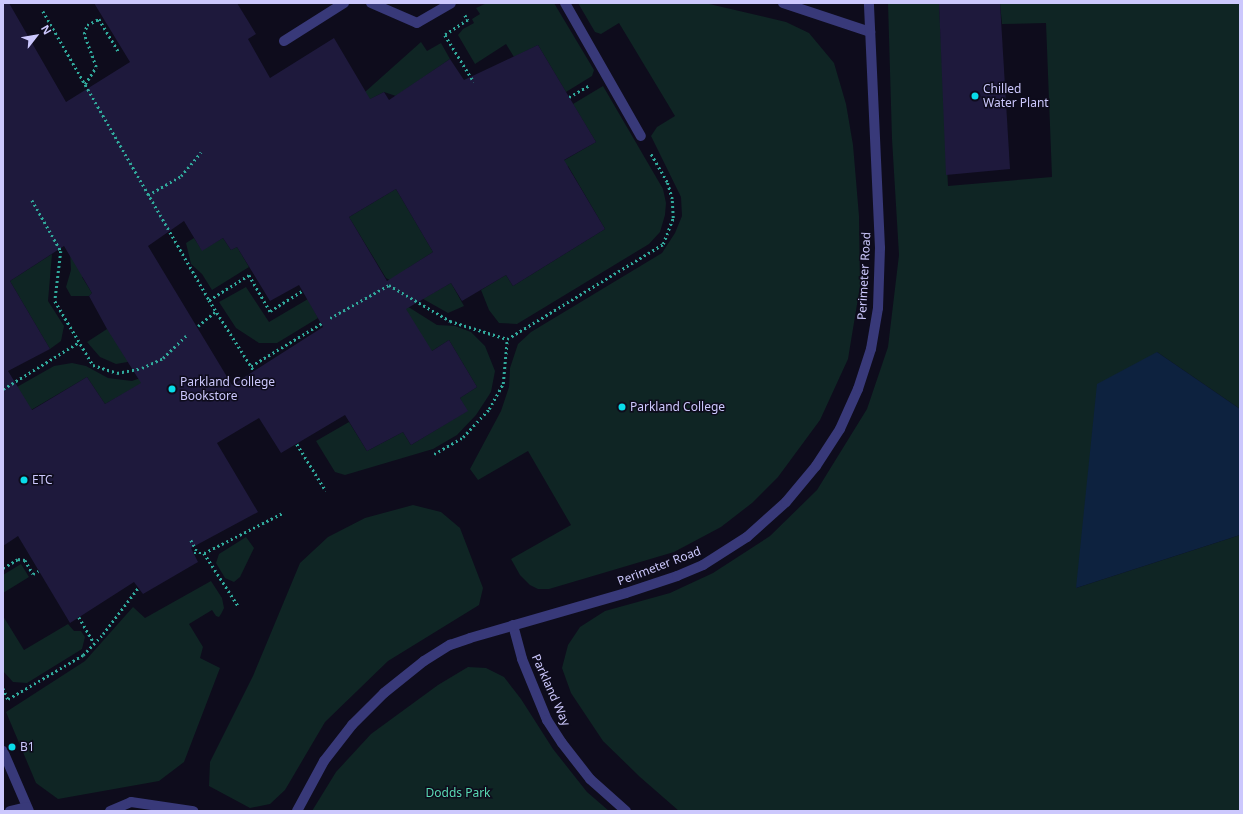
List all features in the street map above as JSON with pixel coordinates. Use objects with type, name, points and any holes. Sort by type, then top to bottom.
[{"type":"street","points":[[284,41],[344,3]]},
{"type":"street","points":[[371,3],[417,23],[451,3]]},
{"type":"street","points":[[565,3],[641,136]]},
{"type":"street","points":[[783,3],[870,32]]},
{"type":"street","name":"Perimeter Road","points":[[297,811],[324,760],[352,725],[398,680],[424,661],[450,645],[648,586],[690,570],[726,552],[747,537],[786,502],[816,466],[840,429],[858,389],[871,349],[878,308],[880,248],[869,3]]},
{"type":"street","name":"Parkland Way","points":[[513,625],[522,659],[547,720],[562,743],[590,779],[626,811]]},
{"type":"street","points":[[3,751],[28,809],[10,811]]},
{"type":"street","points":[[110,811],[131,802],[194,811]]},
{"type":"path","points":[[43,11],[209,300],[254,371]]},
{"type":"path","points":[[464,14],[468,20],[445,35],[474,82]]},
{"type":"path","points":[[85,84],[96,67],[84,34],[87,25],[99,19],[119,52]]},
{"type":"path","points":[[569,97],[606,76]]},
{"type":"path","points":[[330,318],[388,285],[450,321],[507,339],[663,244],[673,218],[672,199],[667,182],[641,136]]},
{"type":"path","points":[[148,195],[181,176],[201,152]]},
{"type":"path","points":[[32,200],[61,251],[55,301],[93,365],[117,373],[142,368],[163,358],[186,336]]},
{"type":"path","points":[[209,300],[249,275],[270,310],[302,291]]},
{"type":"path","points":[[198,326],[216,311]]},
{"type":"path","points":[[251,366],[322,323]]},
{"type":"path","points":[[434,454],[463,436],[489,409],[503,384],[507,339]]},
{"type":"path","points":[[3,389],[79,342]]},
{"type":"path","points":[[297,444],[326,491]]},
{"type":"path","points":[[194,553],[204,553],[283,513]]},
{"type":"path","points":[[191,540],[199,553]]},
{"type":"path","points":[[204,553],[239,607]]},
{"type":"path","points":[[3,568],[18,559],[25,560],[33,574],[38,571]]},
{"type":"path","points":[[3,688],[8,699],[83,655],[138,588]]},
{"type":"path","points":[[79,617],[94,643]]},
{"type":"green space","points":[[487,3],[554,3],[594,70],[592,76],[566,92],[538,45],[514,57],[506,44],[475,64],[458,35],[463,29],[474,23],[472,19],[480,14],[476,8]]},
{"type":"green space","points":[[578,3],[705,3],[786,22],[809,33],[834,63],[846,104],[853,145],[859,216],[860,286],[848,359],[820,420],[778,477],[752,503],[721,527],[674,552],[549,589],[538,589],[530,585],[520,575],[511,559],[571,525],[528,451],[478,480],[470,469],[501,411],[509,387],[510,368],[518,344],[531,332],[662,253],[675,233],[682,216],[681,197],[651,136],[657,127],[675,116],[619,23],[601,34],[595,32]]},
{"type":"green space","points":[[888,3],[939,3],[948,186],[1052,177],[1046,23],[1002,24],[1000,3],[1240,3],[1240,409],[1157,352],[1076,588],[1240,535],[1240,811],[679,811],[640,777],[603,741],[571,693],[562,668],[568,645],[580,627],[605,611],[670,593],[713,573],[770,536],[817,490],[867,409],[888,347],[899,255],[892,139]]},
{"type":"green space","points":[[421,42],[427,51],[441,43],[450,59],[396,96],[384,92],[361,104],[365,92]]},
{"type":"green space","points":[[603,86],[663,189],[666,203],[665,215],[660,232],[649,244],[517,324],[499,323],[489,310],[481,290],[506,275],[513,286],[605,229],[568,166],[560,171],[556,165],[596,142],[573,104]]},
{"type":"green space","points":[[396,189],[433,252],[408,268],[426,297],[451,283],[464,306],[448,313],[386,278],[349,217]]},
{"type":"green space","points":[[194,238],[202,250],[223,238],[231,250],[237,247],[249,267],[212,290],[202,274],[191,264],[186,243]]},
{"type":"green space","points":[[70,250],[88,272],[82,277],[92,293],[89,296],[71,296],[66,287],[71,270]]},
{"type":"green space","points":[[52,254],[48,301],[64,326],[61,341],[50,349],[10,281]]},
{"type":"green space","points":[[246,287],[269,322],[308,299],[318,318],[277,343],[259,343],[236,328],[219,302]]},
{"type":"green space","points":[[399,301],[437,325],[455,326],[471,332],[485,346],[495,371],[491,392],[476,415],[457,435],[433,449],[345,475],[335,472],[316,441],[349,422],[367,451],[403,432],[411,445],[467,411],[460,398],[477,387],[449,340],[421,358]]},
{"type":"green space","points":[[107,329],[139,360],[116,364],[100,357],[87,342]]},
{"type":"green space","points":[[196,353],[105,404],[87,377],[31,410],[17,387],[54,366],[72,363],[86,366],[108,378],[132,381],[162,370]]},
{"type":"green space","points":[[413,505],[441,512],[460,528],[483,588],[479,605],[388,661],[325,722],[285,790],[270,804],[250,808],[209,786],[210,762],[253,676],[300,563],[328,537],[365,518]]},
{"type":"green space","points":[[246,537],[254,548],[240,577],[234,582],[225,578],[216,563],[219,554]]},
{"type":"green space","points":[[21,564],[29,577],[3,593],[3,575]]},
{"type":"green space","points":[[211,581],[222,598],[224,608],[221,614],[219,617],[216,616],[212,610],[189,624],[203,647],[200,658],[220,668],[184,762],[159,781],[58,799],[36,783],[6,712],[85,661],[133,607],[145,618]]},
{"type":"green space","points":[[3,616],[24,650],[68,624],[74,631],[81,631],[85,637],[82,649],[27,683],[13,682],[3,671]]},
{"type":"green space","name":"Dodds Park","points":[[468,667],[486,668],[504,677],[521,699],[553,749],[587,792],[609,811],[312,811],[336,772],[371,734],[438,685]]},
{"type":"water","points":[[1157,352],[1240,409],[1240,535],[1076,588],[1097,384]]},
{"type":"building","points":[[3,3],[9,3],[66,102],[130,62],[94,3],[237,3],[256,34],[248,39],[270,78],[334,38],[370,99],[384,92],[389,100],[450,59],[464,80],[538,45],[596,142],[564,160],[605,229],[513,286],[506,275],[462,301],[451,283],[406,309],[432,351],[449,340],[477,387],[460,398],[468,411],[411,445],[403,432],[367,451],[345,415],[281,453],[259,418],[217,443],[258,512],[191,548],[198,562],[143,594],[134,582],[70,623],[18,536],[3,546]],"holes":[[[396,189],[433,252],[387,281],[349,217]],[[184,221],[202,251],[223,238],[231,250],[237,247],[270,301],[299,285],[323,327],[232,385],[148,246]],[[64,246],[92,293],[89,296],[107,329],[141,383],[105,404],[87,377],[32,410],[8,371],[50,349],[10,281]]]},
{"type":"building","name":"Chilled Water Plant","points":[[939,3],[1000,3],[1010,169],[946,175]]},
{"type":"place","name":"Chilled Water Plant","points":[[975,96]]},
{"type":"place","name":"Parkland College Bookstore","points":[[172,389]]},
{"type":"place","name":"Parkland College","points":[[622,407]]},
{"type":"place","name":"ETC","points":[[24,480]]},
{"type":"place","name":"B1","points":[[12,747]]}]
